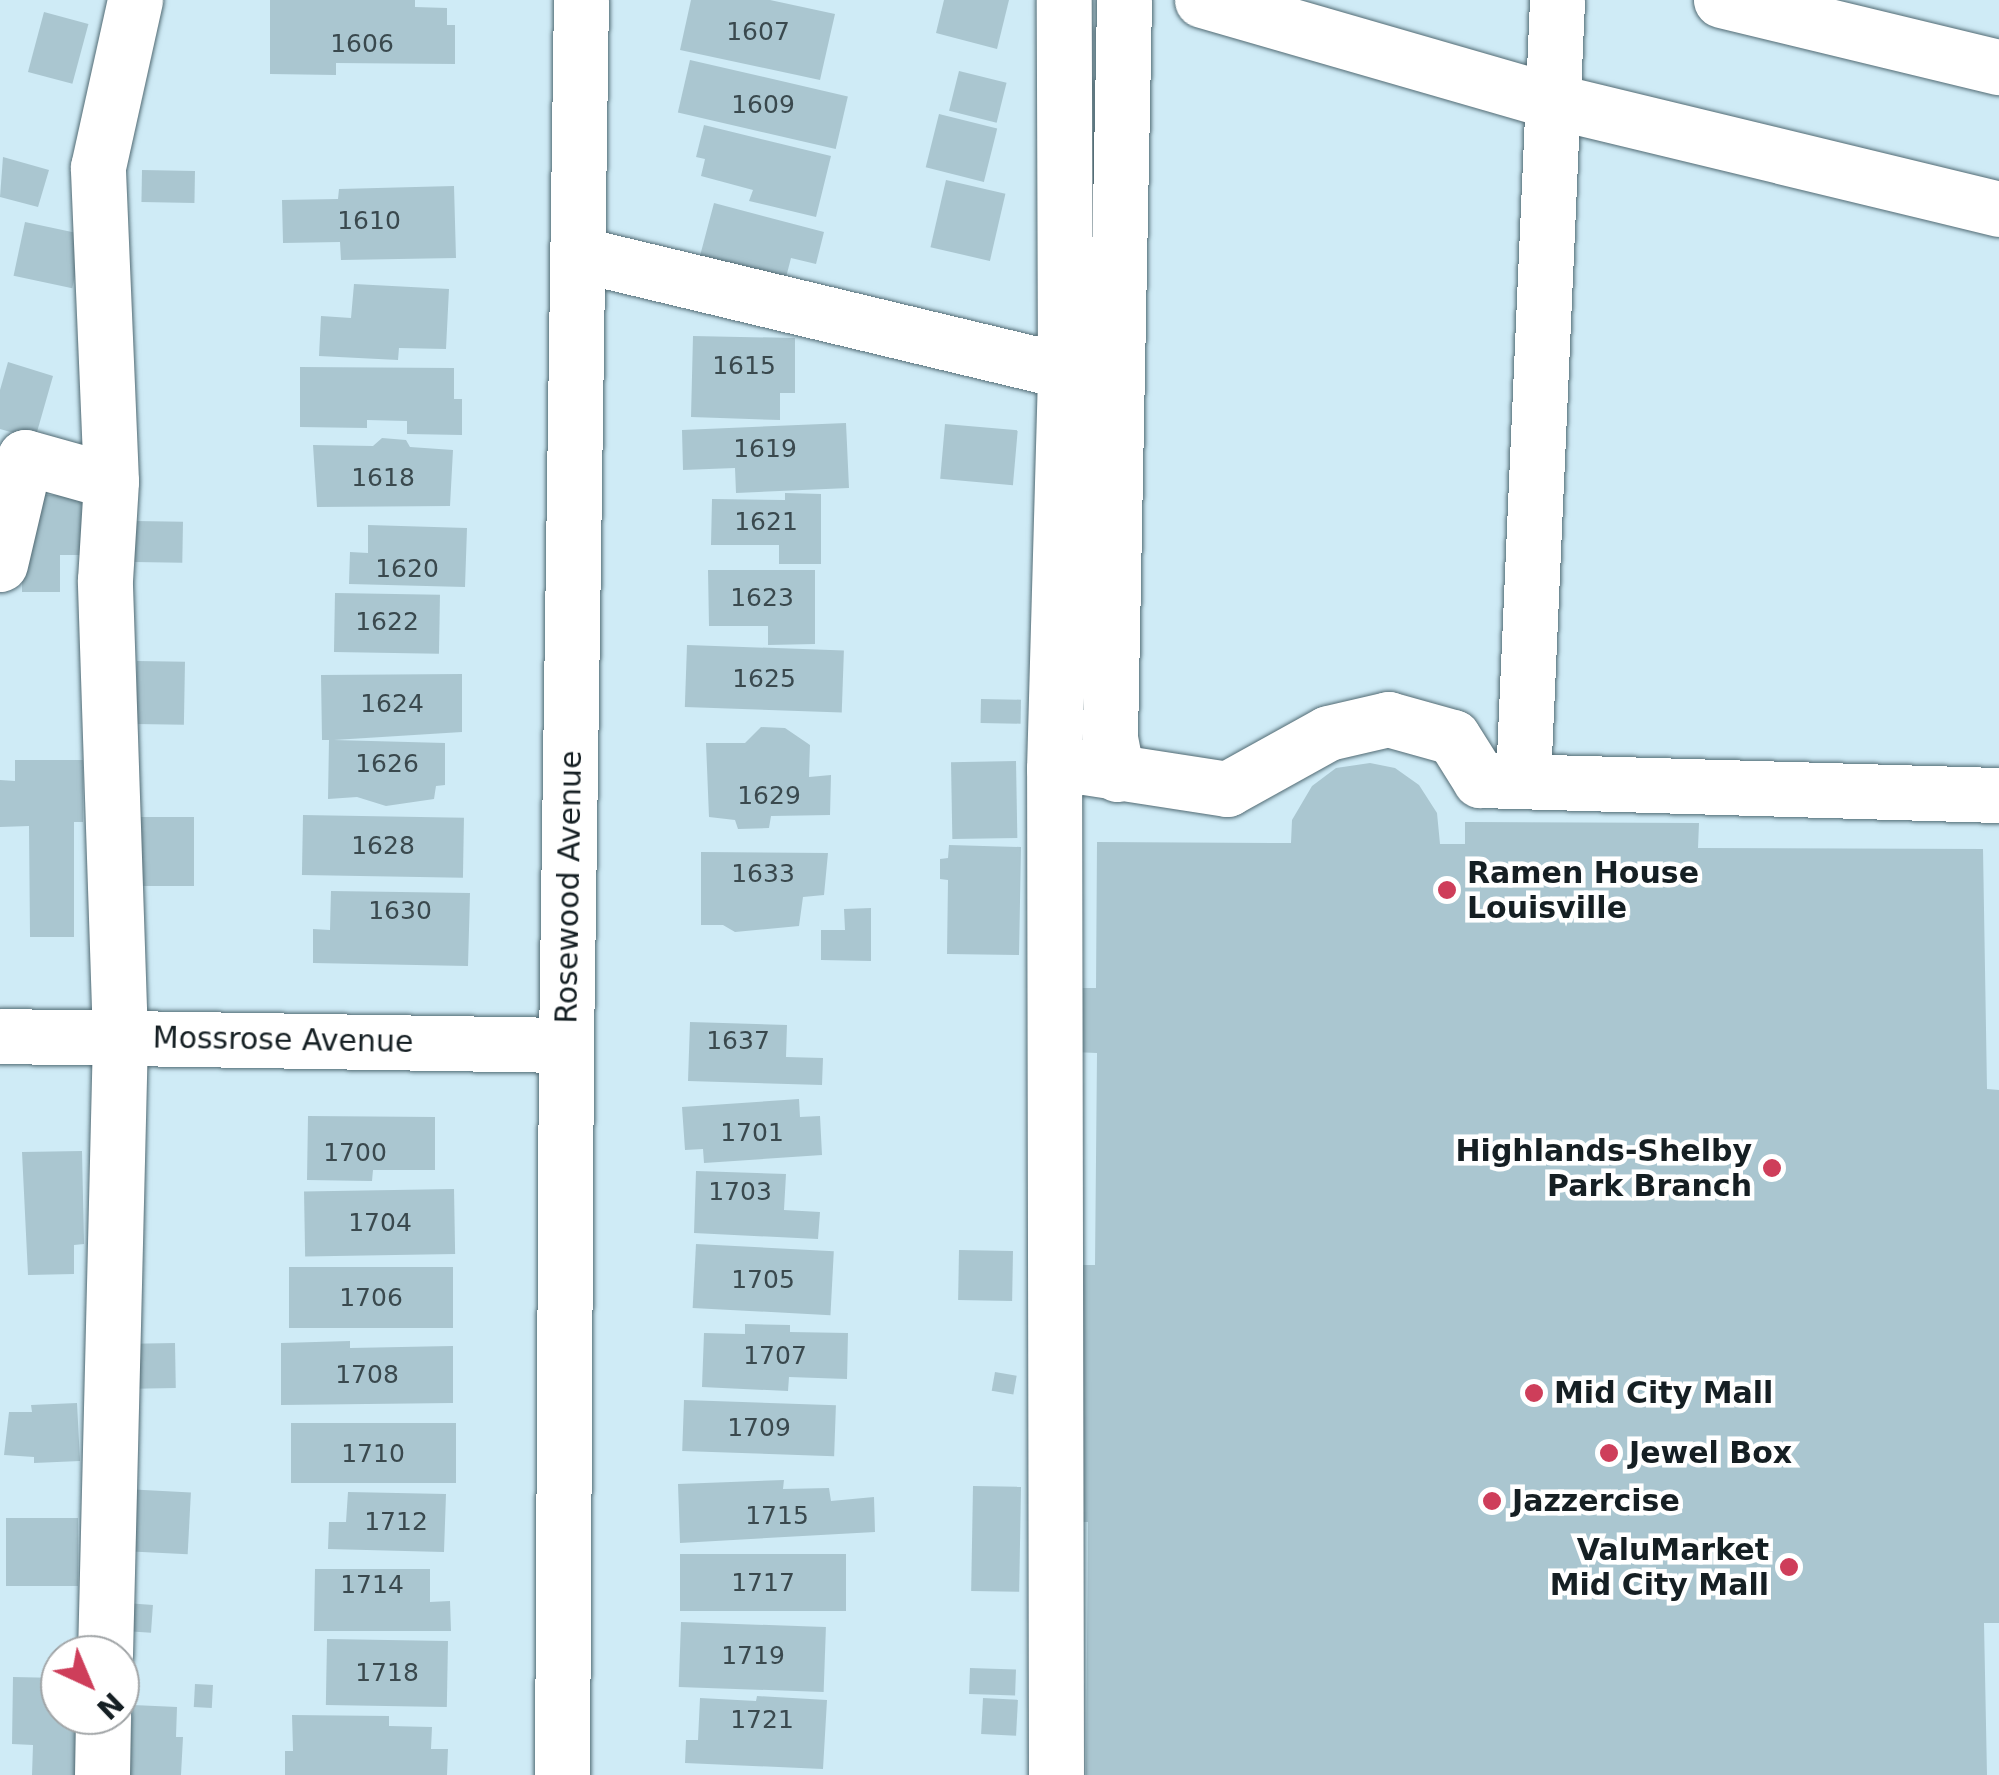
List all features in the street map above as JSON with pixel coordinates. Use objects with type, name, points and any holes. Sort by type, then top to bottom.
[{"type":"street","points":[[105,1635],[120,1038],[105,580],[111,481],[98,167],[136,0]]},
{"type":"street","name":"Rosewood Avenue","points":[[562,1775],[566,1045],[581,0]]},
{"type":"street","points":[[1056,1775],[1054,769],[1066,371],[1064,0]]},
{"type":"street","points":[[1117,774],[1110,737],[1124,0]]},
{"type":"street","points":[[1202,0],[1553,101],[1999,209]]},
{"type":"street","points":[[1523,780],[1558,0]]},
{"type":"street","points":[[1721,0],[1999,67]]},
{"type":"street","points":[[578,254],[1066,371]]},
{"type":"street","points":[[0,564],[25,457],[111,481]]},
{"type":"street","points":[[1054,769],[1085,767],[1228,789],[1328,732],[1388,719],[1453,736],[1480,780],[1999,795]]},
{"type":"street","name":"Mossrose Avenue","points":[[0,1036],[566,1045]]},
{"type":"street","points":[[102,1775],[103,1735]]},
{"type":"building","points":[[270,0],[415,0],[415,7],[447,8],[447,25],[455,25],[455,64],[336,63],[336,75],[270,74]]},
{"type":"building","points":[[691,0],[770,0],[835,14],[820,80],[680,50]]},
{"type":"building","points":[[944,0],[1009,0],[997,49],[936,33]]},
{"type":"building","points":[[44,12],[88,24],[72,84],[28,72]]},
{"type":"building","points":[[690,60],[848,96],[836,149],[678,113]]},
{"type":"building","points":[[959,71],[1007,83],[997,123],[949,111]]},
{"type":"building","points":[[939,114],[997,129],[984,182],[926,167]]},
{"type":"building","points":[[704,125],[831,156],[816,217],[749,201],[753,190],[701,176],[705,159],[696,157]]},
{"type":"building","points":[[3,157],[49,170],[38,207],[0,197]]},
{"type":"building","points":[[142,170],[195,171],[194,203],[141,202]]},
{"type":"building","points":[[946,180],[1005,194],[990,261],[930,247]]},
{"type":"building","points":[[454,186],[456,258],[341,260],[340,242],[283,243],[282,200],[338,199],[339,189]]},
{"type":"building","points":[[714,203],[824,232],[816,264],[791,258],[782,293],[696,271]]},
{"type":"building","points":[[25,222],[84,234],[72,288],[14,276]]},
{"type":"building","points":[[354,284],[449,289],[446,349],[399,348],[398,360],[319,356],[321,316],[351,318]]},
{"type":"building","points":[[693,336],[795,338],[795,393],[780,393],[780,420],[691,417]]},
{"type":"building","points":[[8,362],[53,376],[35,439],[0,429],[0,390]]},
{"type":"building","points":[[300,367],[454,368],[454,399],[462,399],[462,435],[407,434],[407,421],[367,420],[367,428],[300,427]]},
{"type":"building","points":[[846,423],[849,488],[736,493],[735,468],[683,470],[682,430]]},
{"type":"building","points":[[945,424],[1018,430],[1013,485],[940,479]]},
{"type":"building","points":[[382,438],[406,440],[410,447],[453,450],[450,506],[317,507],[313,445],[373,446]]},
{"type":"building","points":[[785,493],[821,494],[821,564],[779,564],[779,545],[711,545],[712,499],[785,500]]},
{"type":"building","points":[[23,494],[82,496],[81,555],[60,555],[60,592],[22,592]]},
{"type":"building","points":[[135,521],[183,522],[182,563],[134,562]]},
{"type":"building","points":[[368,525],[467,528],[465,587],[349,584],[350,552],[368,553]]},
{"type":"building","points":[[708,570],[815,570],[815,644],[768,645],[768,626],[709,626]]},
{"type":"building","points":[[335,593],[440,595],[439,654],[334,652]]},
{"type":"building","points":[[687,645],[844,650],[842,712],[685,707]]},
{"type":"building","points":[[137,661],[185,662],[184,725],[136,724]]},
{"type":"building","points":[[462,674],[462,732],[334,740],[445,743],[445,785],[436,786],[434,799],[386,806],[357,797],[328,799],[329,740],[322,740],[321,675]]},
{"type":"building","points":[[981,699],[1021,700],[1021,724],[981,723]]},
{"type":"building","points":[[761,727],[785,728],[810,745],[809,777],[831,775],[830,815],[771,816],[769,828],[738,829],[735,820],[709,817],[706,743],[745,743]]},
{"type":"building","points":[[15,760],[83,760],[83,822],[74,822],[74,937],[30,937],[29,826],[0,827],[0,780],[15,781]]},
{"type":"building","points":[[1016,761],[1017,838],[952,839],[951,762]]},
{"type":"building","name":"Mid City Mall","points":[[1370,763],[1395,768],[1419,785],[1437,813],[1440,844],[1465,844],[1465,822],[1699,823],[1698,848],[1983,849],[1987,1089],[1999,1090],[1999,1623],[1984,1623],[1987,1775],[1086,1775],[1088,1522],[1069,1522],[1070,1265],[1095,1265],[1097,1053],[1073,1052],[1074,988],[1096,988],[1097,842],[1291,843],[1292,820],[1312,786],[1336,768]]},
{"type":"building","points":[[303,815],[464,818],[463,878],[302,875]]},
{"type":"building","points":[[127,817],[194,817],[194,886],[127,886]]},
{"type":"building","points":[[949,845],[1021,847],[1019,955],[947,954],[948,880],[940,879],[940,859],[948,858]]},
{"type":"building","points":[[701,852],[828,853],[824,895],[803,897],[799,926],[735,932],[723,925],[701,925]]},
{"type":"building","points":[[331,891],[470,893],[468,966],[313,963],[313,929],[330,930]]},
{"type":"building","points":[[871,908],[871,961],[821,960],[821,930],[845,930],[844,909]]},
{"type":"building","points":[[690,1022],[787,1025],[786,1057],[823,1058],[822,1085],[688,1081]]},
{"type":"building","points":[[799,1099],[800,1117],[820,1116],[822,1155],[704,1163],[703,1149],[685,1150],[682,1107]]},
{"type":"building","points":[[308,1116],[435,1117],[435,1170],[373,1170],[372,1181],[307,1180]]},
{"type":"building","points":[[82,1151],[84,1244],[74,1245],[74,1274],[28,1275],[22,1152]]},
{"type":"building","points":[[696,1171],[786,1174],[784,1210],[820,1212],[818,1239],[694,1233]]},
{"type":"building","points":[[454,1189],[455,1254],[305,1257],[304,1192]]},
{"type":"building","points":[[696,1244],[834,1251],[830,1315],[693,1308]]},
{"type":"building","points":[[959,1250],[1013,1251],[1012,1301],[958,1300]]},
{"type":"building","points":[[289,1267],[453,1267],[453,1328],[289,1328]]},
{"type":"building","points":[[745,1324],[790,1325],[790,1332],[848,1333],[847,1379],[789,1377],[788,1391],[702,1387],[704,1333],[745,1334]]},
{"type":"building","points":[[350,1341],[350,1348],[453,1346],[453,1403],[281,1405],[281,1343]]},
{"type":"building","points":[[175,1343],[176,1388],[121,1389],[120,1344]]},
{"type":"building","points":[[995,1372],[1017,1376],[1013,1395],[992,1391]]},
{"type":"building","points":[[684,1400],[836,1405],[834,1456],[682,1451]]},
{"type":"building","points":[[77,1403],[80,1461],[34,1463],[34,1457],[4,1455],[9,1412],[32,1412],[31,1405]]},
{"type":"building","points":[[291,1423],[456,1423],[456,1483],[291,1483]]},
{"type":"building","points":[[784,1480],[783,1489],[829,1488],[831,1501],[874,1497],[875,1532],[680,1543],[678,1484]]},
{"type":"building","points":[[973,1486],[1021,1487],[1019,1592],[971,1591]]},
{"type":"building","points":[[125,1489],[191,1492],[188,1554],[122,1551]]},
{"type":"building","points":[[348,1492],[446,1494],[444,1552],[328,1549],[329,1522],[346,1522]]},
{"type":"building","points":[[6,1518],[78,1518],[78,1586],[6,1586]]},
{"type":"building","points":[[680,1554],[846,1554],[846,1611],[680,1611]]},
{"type":"building","points":[[315,1569],[430,1569],[430,1602],[450,1601],[451,1631],[314,1631]]},
{"type":"building","points":[[126,1603],[153,1605],[151,1633],[124,1631]]},
{"type":"building","points":[[681,1622],[826,1627],[824,1692],[679,1687]]},
{"type":"building","points":[[327,1639],[448,1641],[447,1707],[326,1705]]},
{"type":"building","points":[[970,1668],[1016,1670],[1015,1696],[969,1694]]},
{"type":"building","points":[[13,1677],[40,1678],[40,1735],[76,1735],[75,1775],[32,1775],[33,1745],[12,1744]]},
{"type":"building","points":[[195,1684],[213,1685],[212,1708],[194,1707]]},
{"type":"building","points":[[757,1696],[827,1700],[823,1769],[685,1763],[686,1740],[698,1740],[700,1698],[756,1701]]},
{"type":"building","points":[[983,1698],[1018,1700],[1016,1736],[981,1734]]},
{"type":"building","points":[[140,1705],[177,1707],[176,1737],[183,1737],[181,1775],[128,1775],[131,1735],[140,1735]]},
{"type":"building","points":[[292,1715],[389,1716],[389,1726],[432,1727],[431,1749],[448,1749],[447,1775],[285,1775],[285,1751],[293,1751]]},
{"type":"place","name":"Ramen House Louisville","points":[[1447,890]]},
{"type":"place","name":"Highlands-Shelby Park Branch","points":[[1772,1168]]},
{"type":"place","name":"Mid City Mall","points":[[1534,1393]]},
{"type":"place","name":"Jewel Box","points":[[1609,1453]]},
{"type":"place","name":"Jazzercise","points":[[1492,1501]]},
{"type":"place","name":"ValuMarket Mid City Mall","points":[[1789,1567]]}]
